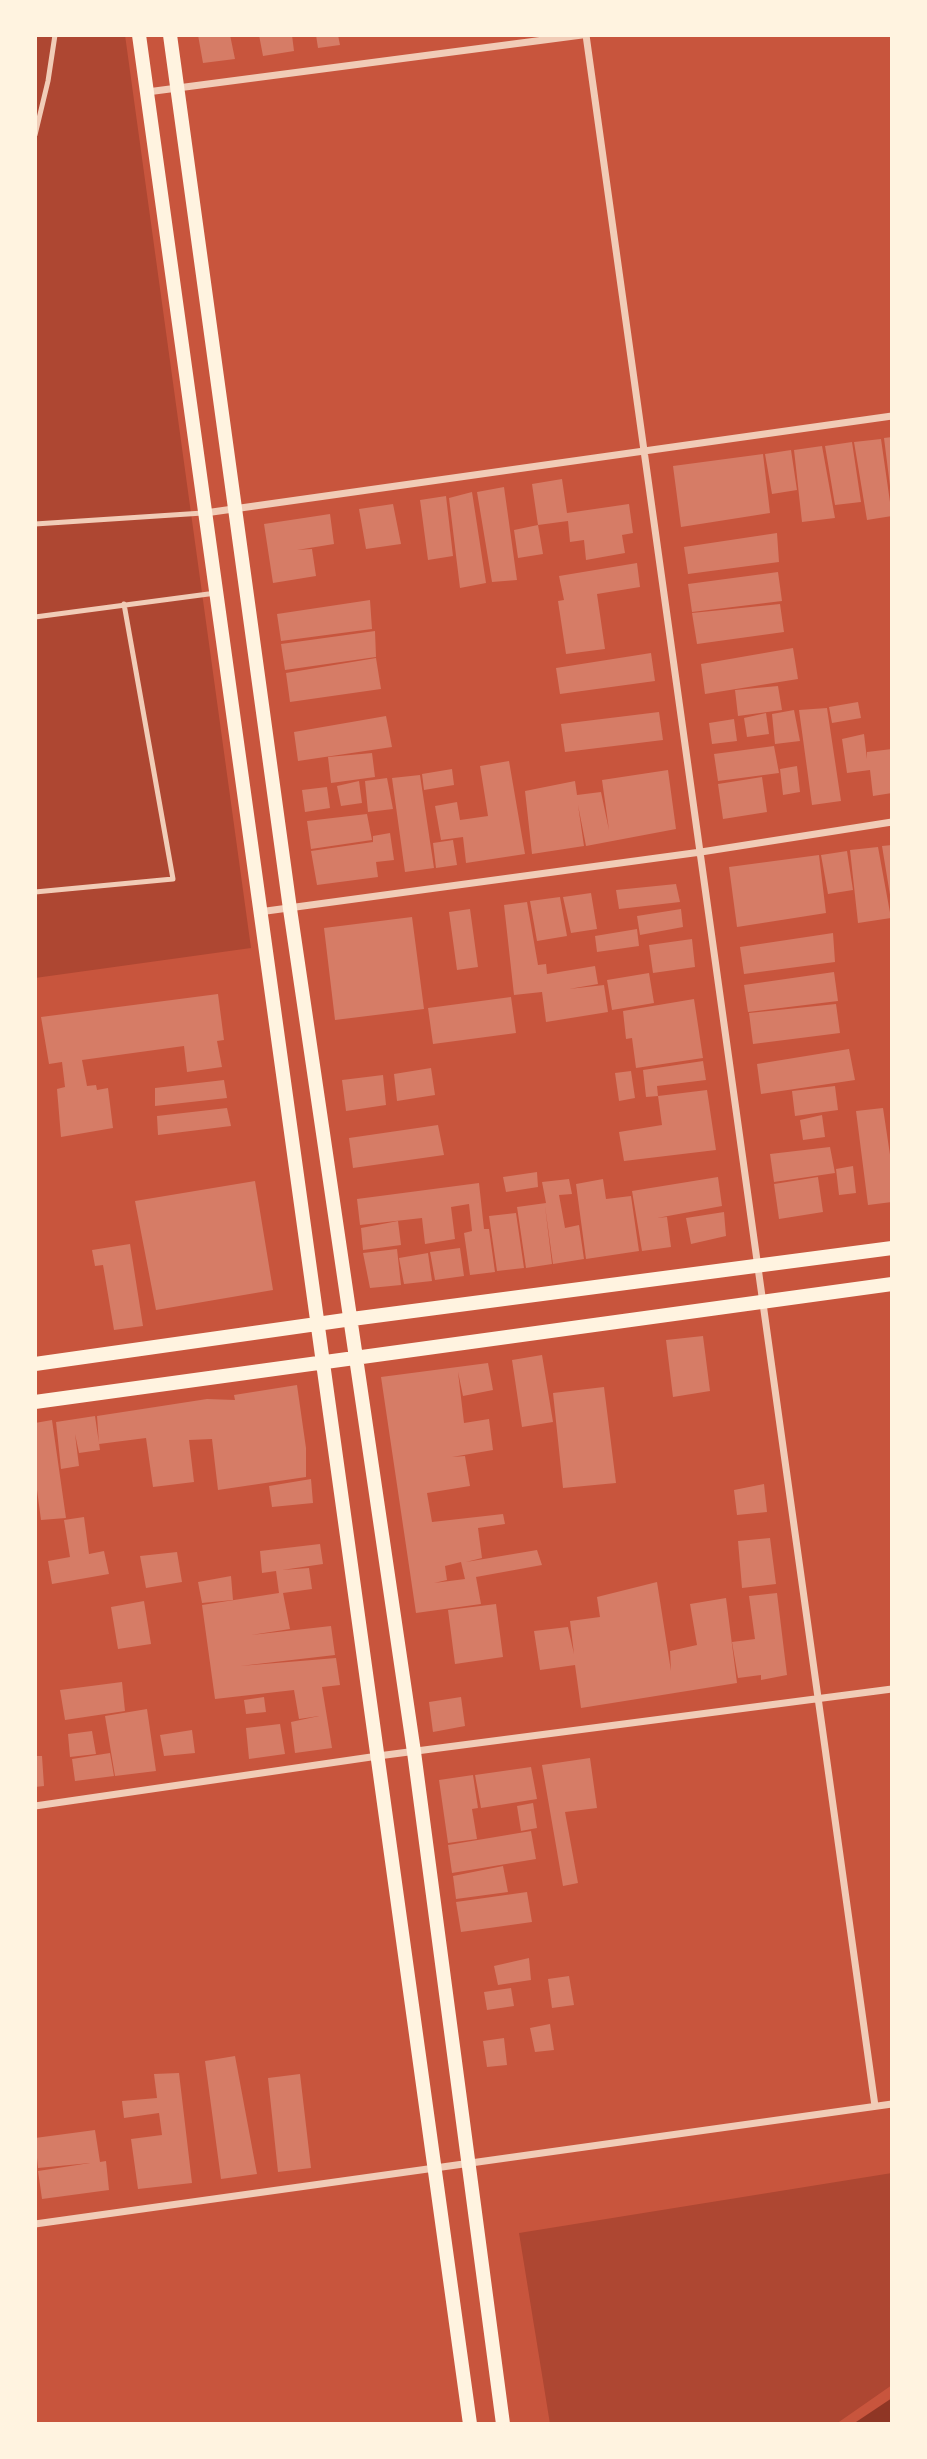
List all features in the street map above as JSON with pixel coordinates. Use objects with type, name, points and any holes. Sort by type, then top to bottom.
[{"type":"main road","points":[[139,35],[259,912],[320,1325],[470,2424]]},
{"type":"main road","points":[[170,35],[290,909],[358,1356],[414,1752],[503,2424]]},
{"type":"main road","points":[[35,1364],[892,1248]]},
{"type":"main road","points":[[35,1402],[892,1284]]},
{"type":"street","points":[[146,92],[584,35],[701,852],[875,2106]]},
{"type":"street","points":[[205,513],[643,449],[892,416]]},
{"type":"street","points":[[259,912],[701,852],[892,822]]},
{"type":"street","points":[[35,1806],[378,1756],[892,1689]]},
{"type":"street","points":[[35,2224],[892,2104]]},
{"type":"lane","points":[[35,135],[48,81],[55,35]]},
{"type":"lane","points":[[35,524],[205,513]]},
{"type":"lane","points":[[35,617],[216,593]]},
{"type":"lane","points":[[35,892],[173,879],[124,604]]},
{"type":"shaded area","points":[[35,35],[125,35],[251,948],[35,978]]},
{"type":"shaded area","points":[[892,2173],[892,2385],[836,2424],[550,2424],[519,2233]]},
{"type":"shaded area","points":[[892,2398],[892,2424],[853,2424]]},
{"type":"building","points":[[198,35],[230,35],[235,59],[203,63]]},
{"type":"building","points":[[259,35],[292,35],[294,51],[263,56]]},
{"type":"building","points":[[316,35],[338,35],[340,45],[318,48]]},
{"type":"building","points":[[892,437],[892,486],[890,486],[884,438]]},
{"type":"building","points":[[881,439],[892,516],[867,520],[854,442]]},
{"type":"building","points":[[852,442],[861,502],[835,505],[825,446]]},
{"type":"building","points":[[822,446],[835,518],[802,522],[794,450]]},
{"type":"building","points":[[791,450],[797,490],[772,494],[765,454]]},
{"type":"building","points":[[763,454],[770,513],[681,527],[673,466]]},
{"type":"building","points":[[562,479],[567,513],[629,504],[633,533],[622,535],[625,553],[586,560],[584,540],[570,542],[568,521],[538,525],[532,484]]},
{"type":"building","points":[[504,487],[517,580],[492,582],[477,492]]},
{"type":"building","points":[[472,492],[486,583],[460,588],[449,498]]},
{"type":"building","points":[[446,496],[453,556],[428,560],[420,500]]},
{"type":"building","points":[[393,504],[401,544],[366,549],[359,509]]},
{"type":"building","points":[[330,514],[334,544],[297,550],[312,549],[316,576],[273,583],[264,524]]},
{"type":"building","points":[[538,525],[543,554],[518,558],[514,530]]},
{"type":"building","points":[[777,533],[779,562],[688,574],[684,547]]},
{"type":"building","points":[[637,563],[640,587],[597,594],[605,649],[566,654],[558,601],[564,600],[559,576]]},
{"type":"building","points":[[778,572],[782,601],[692,612],[688,584]]},
{"type":"building","points":[[370,600],[372,629],[281,641],[277,614]]},
{"type":"building","points":[[780,604],[784,632],[697,644],[692,613]]},
{"type":"building","points":[[375,631],[376,657],[285,670],[281,644]]},
{"type":"building","points":[[793,648],[798,679],[705,694],[701,664]]},
{"type":"building","points":[[651,653],[655,681],[560,694],[556,668]]},
{"type":"building","points":[[376,658],[381,689],[290,702],[286,673]]},
{"type":"building","points":[[778,686],[782,710],[738,716],[735,690]]},
{"type":"building","points":[[858,702],[861,718],[832,723],[829,707]]},
{"type":"building","points":[[827,708],[841,801],[812,805],[799,710]]},
{"type":"building","points":[[794,710],[800,741],[775,744],[772,714]]},
{"type":"building","points":[[659,712],[663,740],[565,752],[561,724]]},
{"type":"building","points":[[766,713],[769,734],[747,737],[744,718]]},
{"type":"building","points":[[386,716],[392,747],[298,761],[294,732]]},
{"type":"building","points":[[734,719],[737,741],[712,744],[709,723]]},
{"type":"building","points":[[864,734],[867,759],[867,752],[892,749],[892,793],[873,796],[870,770],[847,773],[842,739]]},
{"type":"building","points":[[774,746],[779,773],[718,781],[714,754]]},
{"type":"building","points":[[372,753],[375,777],[331,783],[328,757]]},
{"type":"building","points":[[509,761],[525,854],[466,863],[463,837],[441,840],[435,806],[457,802],[460,820],[488,816],[480,766]]},
{"type":"building","points":[[797,766],[800,792],[783,795],[780,769]]},
{"type":"building","points":[[452,769],[454,785],[424,790],[422,774]]},
{"type":"building","points":[[668,770],[676,829],[586,846],[578,805],[584,846],[532,854],[525,791],[575,781],[577,795],[601,792],[609,830],[602,780]]},
{"type":"building","points":[[420,775],[434,868],[405,872],[392,778]]},
{"type":"building","points":[[762,777],[767,812],[723,819],[718,784]]},
{"type":"building","points":[[387,778],[393,809],[368,812],[365,781]]},
{"type":"building","points":[[359,781],[362,803],[341,806],[337,786]]},
{"type":"building","points":[[327,787],[330,808],[305,812],[302,790]]},
{"type":"building","points":[[367,814],[372,840],[311,849],[307,821]]},
{"type":"building","points":[[390,833],[394,860],[376,862],[378,877],[317,885],[311,851],[373,842],[373,836]]},
{"type":"building","points":[[453,840],[457,865],[436,868],[433,843]]},
{"type":"building","points":[[892,845],[892,901],[891,901],[882,846]]},
{"type":"building","points":[[878,847],[891,918],[858,923],[850,850]]},
{"type":"building","points":[[847,851],[853,890],[828,894],[821,855]]},
{"type":"building","points":[[819,855],[826,913],[737,927],[729,867]]},
{"type":"building","points":[[676,884],[680,902],[619,909],[616,890]]},
{"type":"building","points":[[591,893],[597,929],[571,933],[563,897]]},
{"type":"building","points":[[560,897],[567,936],[537,941],[530,901]]},
{"type":"building","points":[[527,902],[538,965],[546,964],[547,974],[595,966],[598,984],[569,989],[604,985],[608,1012],[546,1022],[542,992],[514,995],[504,905]]},
{"type":"building","points":[[470,909],[478,967],[457,970],[449,912]]},
{"type":"building","points":[[681,909],[683,927],[640,935],[637,916]]},
{"type":"building","points":[[412,917],[424,1009],[335,1020],[324,928]]},
{"type":"building","points":[[637,929],[639,946],[597,952],[595,936]]},
{"type":"building","points":[[833,933],[835,962],[744,974],[740,947]]},
{"type":"building","points":[[692,939],[695,967],[653,973],[649,945]]},
{"type":"building","points":[[834,972],[838,1001],[748,1012],[744,985]]},
{"type":"building","points":[[649,973],[654,1003],[612,1010],[607,980]]},
{"type":"building","points":[[218,994],[224,1040],[217,1041],[222,1067],[187,1072],[184,1046],[82,1060],[87,1086],[96,1085],[97,1090],[108,1088],[113,1128],[61,1137],[57,1089],[65,1087],[62,1062],[49,1064],[41,1017]]},
{"type":"building","points":[[511,997],[516,1033],[433,1044],[428,1008]]},
{"type":"building","points":[[694,999],[703,1058],[636,1068],[632,1038],[626,1039],[623,1011]]},
{"type":"building","points":[[836,1004],[840,1033],[753,1044],[749,1013]]},
{"type":"building","points":[[849,1049],[855,1080],[761,1094],[757,1064]]},
{"type":"building","points":[[703,1061],[706,1080],[657,1086],[658,1096],[646,1097],[643,1070]]},
{"type":"building","points":[[431,1068],[435,1095],[397,1101],[394,1074]]},
{"type":"building","points":[[631,1071],[635,1098],[619,1101],[615,1073]]},
{"type":"building","points":[[383,1075],[386,1105],[346,1111],[342,1080]]},
{"type":"building","points":[[224,1080],[227,1098],[155,1106],[155,1088]]},
{"type":"building","points":[[835,1086],[838,1110],[795,1116],[792,1091]]},
{"type":"building","points":[[707,1090],[716,1150],[624,1161],[619,1132],[662,1125],[658,1096]]},
{"type":"building","points":[[227,1108],[231,1126],[158,1135],[157,1116]]},
{"type":"building","points":[[883,1108],[892,1168],[892,1202],[868,1205],[856,1111]]},
{"type":"building","points":[[822,1115],[825,1137],[803,1140],[800,1120]]},
{"type":"building","points":[[438,1125],[444,1155],[353,1168],[349,1138]]},
{"type":"building","points":[[830,1147],[835,1173],[774,1182],[770,1154]]},
{"type":"building","points":[[853,1166],[856,1193],[839,1195],[836,1169]]},
{"type":"building","points":[[537,1172],[538,1187],[506,1192],[503,1177]]},
{"type":"building","points":[[718,1177],[722,1206],[657,1218],[667,1217],[671,1247],[642,1251],[632,1191]]},
{"type":"building","points":[[818,1177],[823,1212],[779,1219],[774,1184]]},
{"type":"building","points":[[569,1179],[572,1194],[559,1195],[565,1228],[579,1225],[584,1259],[553,1264],[545,1206],[552,1264],[526,1268],[517,1207],[546,1203],[542,1182]]},
{"type":"building","points":[[603,1179],[606,1199],[631,1196],[639,1251],[586,1259],[576,1184]]},
{"type":"building","points":[[255,1181],[273,1290],[156,1310],[135,1201]]},
{"type":"building","points":[[479,1183],[484,1229],[489,1229],[495,1272],[470,1275],[464,1233],[472,1231],[469,1204],[451,1207],[455,1239],[425,1244],[422,1218],[360,1225],[357,1199]]},
{"type":"building","points":[[724,1212],[726,1236],[691,1244],[686,1218]]},
{"type":"building","points":[[516,1213],[524,1268],[497,1271],[489,1216]]},
{"type":"building","points":[[398,1221],[401,1245],[363,1250],[361,1228]]},
{"type":"building","points":[[130,1244],[143,1326],[114,1330],[103,1265],[95,1266],[92,1250]]},
{"type":"building","points":[[460,1248],[464,1276],[435,1280],[430,1252]]},
{"type":"building","points":[[397,1249],[401,1285],[370,1288],[363,1253]]},
{"type":"building","points":[[428,1253],[432,1281],[404,1284],[399,1258]]},
{"type":"building","points":[[703,1336],[710,1391],[673,1397],[666,1340]]},
{"type":"building","points":[[542,1355],[553,1422],[522,1427],[512,1360]]},
{"type":"building","points":[[488,1363],[493,1390],[463,1396],[458,1372],[464,1423],[489,1419],[493,1450],[452,1457],[465,1456],[470,1486],[427,1493],[432,1522],[503,1514],[505,1524],[478,1528],[482,1558],[466,1562],[537,1550],[542,1565],[476,1577],[481,1604],[416,1613],[381,1377]],"holes":[[[461,1562],[465,1579],[434,1583],[447,1580],[445,1566]]]},
{"type":"building","points":[[297,1385],[306,1448],[306,1477],[218,1490],[212,1439],[189,1440],[194,1482],[153,1487],[146,1438],[99,1444],[97,1416],[207,1399],[235,1400],[234,1395]]},
{"type":"building","points":[[604,1387],[616,1483],[563,1488],[553,1393]]},
{"type":"building","points":[[95,1416],[100,1450],[79,1453],[75,1434],[79,1466],[61,1469],[56,1422]]},
{"type":"building","points":[[52,1420],[66,1518],[41,1520],[35,1475],[35,1423]]},
{"type":"building","points":[[311,1479],[313,1503],[272,1507],[269,1486]]},
{"type":"building","points":[[764,1484],[767,1512],[737,1515],[734,1490]]},
{"type":"building","points":[[84,1517],[89,1554],[104,1551],[109,1574],[52,1584],[48,1561],[70,1557],[64,1520]]},
{"type":"building","points":[[770,1538],[776,1584],[742,1588],[738,1541]]},
{"type":"building","points":[[320,1544],[323,1564],[282,1570],[309,1568],[312,1589],[283,1593],[290,1629],[251,1635],[331,1626],[335,1655],[240,1666],[336,1658],[340,1685],[322,1687],[332,1748],[295,1753],[291,1722],[319,1716],[299,1719],[294,1690],[215,1699],[202,1605],[279,1593],[276,1571],[262,1573],[260,1551]]},
{"type":"building","points":[[177,1552],[182,1582],[146,1588],[140,1556]]},
{"type":"building","points":[[231,1576],[233,1600],[202,1603],[198,1582]]},
{"type":"building","points":[[657,1582],[671,1671],[670,1651],[697,1645],[690,1604],[726,1598],[737,1683],[581,1708],[575,1665],[540,1670],[534,1631],[568,1627],[574,1654],[570,1621],[600,1617],[597,1597]]},
{"type":"building","points":[[777,1593],[787,1675],[761,1680],[761,1675],[738,1678],[732,1642],[755,1639],[749,1596]]},
{"type":"building","points":[[144,1601],[151,1644],[118,1649],[111,1607]]},
{"type":"building","points":[[496,1604],[503,1657],[455,1664],[448,1610]]},
{"type":"building","points":[[122,1682],[125,1711],[65,1720],[60,1690]]},
{"type":"building","points":[[264,1697],[266,1712],[246,1714],[244,1700]]},
{"type":"building","points":[[461,1697],[465,1726],[433,1732],[429,1702]]},
{"type":"building","points":[[147,1709],[156,1771],[115,1776],[105,1716]]},
{"type":"building","points":[[280,1724],[285,1754],[249,1759],[246,1728]]},
{"type":"building","points":[[192,1730],[195,1753],[164,1756],[160,1735]]},
{"type":"building","points":[[92,1731],[96,1754],[70,1757],[68,1734]]},
{"type":"building","points":[[110,1753],[114,1776],[75,1781],[72,1759]]},
{"type":"building","points":[[35,1756],[42,1756],[44,1786],[35,1787]]},
{"type":"building","points":[[590,1758],[597,1808],[565,1812],[578,1883],[563,1886],[542,1765]]},
{"type":"building","points":[[531,1767],[537,1799],[481,1808],[475,1775]]},
{"type":"building","points":[[473,1775],[478,1808],[472,1809],[477,1839],[448,1843],[439,1780]]},
{"type":"building","points":[[533,1803],[537,1828],[521,1831],[517,1806]]},
{"type":"building","points":[[531,1831],[536,1859],[452,1873],[448,1845]]},
{"type":"building","points":[[503,1866],[508,1892],[456,1899],[453,1876]]},
{"type":"building","points":[[527,1892],[532,1922],[461,1932],[456,1902]]},
{"type":"building","points":[[529,1958],[531,1980],[498,1985],[494,1966]]},
{"type":"building","points":[[569,1976],[574,2005],[552,2008],[548,1979]]},
{"type":"building","points":[[511,1988],[514,2006],[487,2010],[484,1992]]},
{"type":"building","points":[[550,2024],[554,2050],[535,2052],[530,2028]]},
{"type":"building","points":[[504,2038],[507,2065],[487,2067],[483,2041]]},
{"type":"building","points":[[235,2056],[257,2174],[221,2179],[205,2061]]},
{"type":"building","points":[[179,2073],[192,2183],[138,2189],[131,2139],[162,2135],[159,2113],[124,2118],[122,2101],[157,2098],[154,2074]]},
{"type":"building","points":[[300,2074],[311,2168],[278,2172],[268,2078]]},
{"type":"building","points":[[95,2130],[100,2162],[106,2161],[109,2190],[42,2199],[38,2171],[90,2163],[38,2168],[35,2138]]}]
